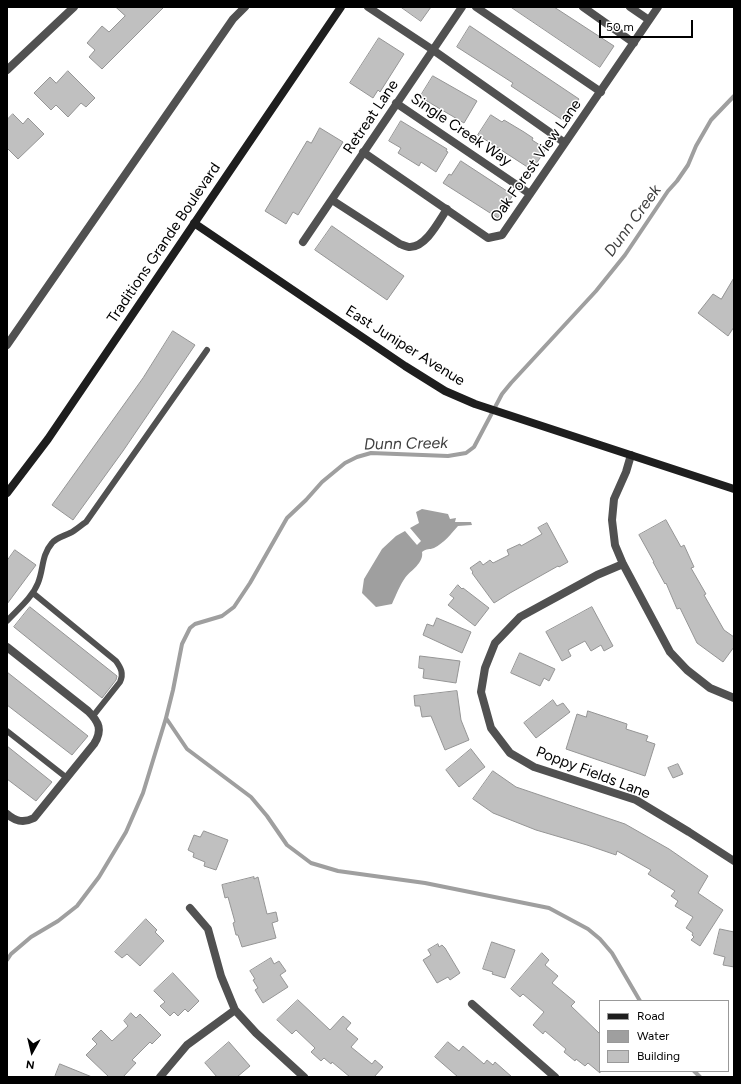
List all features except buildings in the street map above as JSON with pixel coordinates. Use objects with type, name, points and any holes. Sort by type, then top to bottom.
[{"type":"street","points":[[7,70],[74,7]]},
{"type":"street","points":[[7,345],[233,19],[245,7]]},
{"type":"street","name":"Traditions Grande Boulevard","points":[[7,493],[48,438],[341,7]]},
{"type":"street","points":[[368,7],[433,50],[565,143]]},
{"type":"street","name":"Retreat Lane","points":[[303,242],[462,7]]},
{"type":"street","points":[[476,7],[601,92]]},
{"type":"street","points":[[583,7],[634,43]]},
{"type":"street","points":[[630,7],[649,20]]},
{"type":"street","name":"Oak Forest View Lane","points":[[363,152],[488,238],[502,235],[658,7]]},
{"type":"street","name":"Single Creek Way","points":[[396,103],[530,194]]},
{"type":"street","points":[[332,200],[400,244],[409,247],[418,245],[426,239],[447,209]]},
{"type":"street","name":"East Juniper Avenue","points":[[194,224],[405,366],[445,391],[532,423],[734,489]]},
{"type":"street","points":[[631,455],[626,472],[614,499],[612,520],[615,545],[623,564],[670,652],[687,670],[710,688],[734,698]]},
{"type":"street","name":"Poppy Fields Lane","points":[[623,564],[597,575],[520,617],[495,643],[485,668],[481,692],[491,728],[510,753],[534,767],[636,800],[734,861]]},
{"type":"street","points":[[7,647],[94,716],[97,719],[99,726],[98,738],[34,818],[28,821],[16,821],[7,814]]},
{"type":"street","points":[[190,908],[208,929],[220,976],[235,1010],[256,1033],[304,1077]]},
{"type":"street","points":[[472,1004],[555,1077]]},
{"type":"street","points":[[160,1077],[187,1045],[235,1010]]},
{"type":"lane","points":[[7,621],[33,593],[39,582],[44,555],[48,548],[54,541],[86,522],[207,350]]},
{"type":"lane","points":[[33,593],[116,662],[121,668],[122,678],[120,682],[94,716]]},
{"type":"lane","points":[[7,731],[66,778]]},
{"type":"water","points":[[422,509],[448,514],[450,519],[456,518],[455,522],[471,522],[472,525],[458,526],[441,544],[422,552],[421,560],[403,581],[392,604],[376,607],[362,593],[364,579],[382,549],[396,536],[405,531],[417,545],[421,541],[410,528],[419,523],[416,512]]},
{"type":"waterway","name":"Dunn Creek","points":[[7,960],[11,954],[31,937],[58,921],[77,906],[99,877],[126,832],[143,793],[166,718],[182,644],[190,628],[195,624],[222,616],[234,607],[250,583],[287,518],[322,482],[345,463],[357,457],[371,453],[448,456],[466,453],[474,447],[502,394],[596,291],[625,255],[668,191],[688,165],[696,146],[711,120],[734,96]]},
{"type":"waterway","points":[[166,718],[187,749],[251,797],[267,816],[287,845],[311,863],[338,871],[425,883],[549,908],[588,929],[600,939],[612,953],[639,1000]]},
{"type":"waterway","points":[[695,1072],[700,1077]]}]
